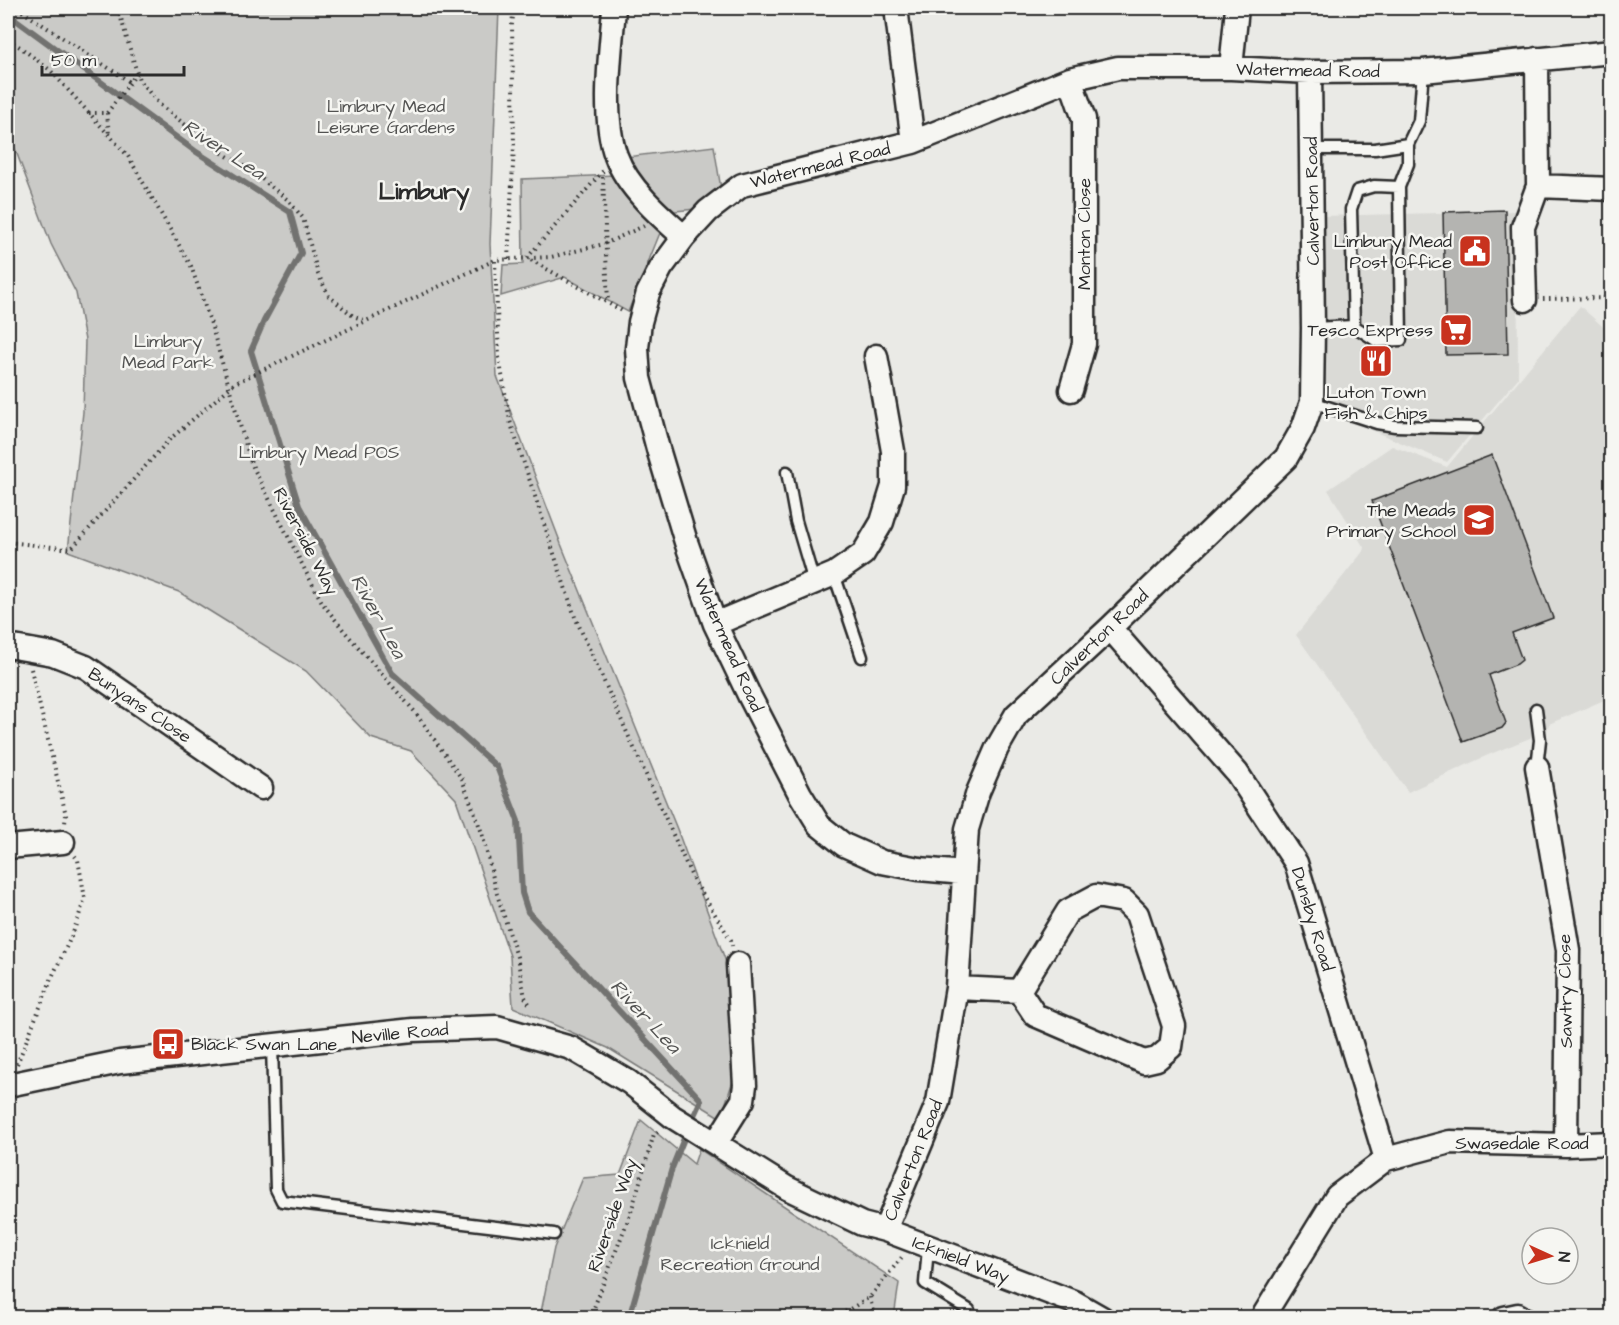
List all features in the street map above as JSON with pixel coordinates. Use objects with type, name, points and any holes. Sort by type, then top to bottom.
[{"type":"street","points":[[614,8],[609,77],[609,163],[632,183],[660,216],[684,237]]},
{"type":"street","points":[[896,8],[913,142]]},
{"type":"street","points":[[1231,68],[1237,8]]},
{"type":"street","name":"Watermead Road","points":[[964,873],[919,869],[882,862],[844,845],[819,825],[764,725],[716,624],[686,542],[639,378],[637,348],[640,322],[648,293],[661,268],[684,237],[708,212],[742,185],[913,142],[1070,79],[1118,68],[1231,68],[1310,72],[1423,71],[1611,52]]},
{"type":"street","points":[[1524,300],[1523,226],[1538,186],[1537,58]]},
{"type":"street","name":"Calverton Road","points":[[885,1230],[938,1102],[957,988],[967,829],[978,792],[997,748],[1016,715],[1286,458],[1303,428],[1312,402],[1310,72]]},
{"type":"street","name":"Monton Close","points":[[1070,79],[1084,118],[1084,344],[1071,390]]},
{"type":"street","points":[[1538,186],[1611,189]]},
{"type":"street","points":[[716,624],[824,578],[863,554],[882,522],[893,486],[893,451],[876,356]]},
{"type":"street","name":"Dunsby Road","points":[[1110,628],[1237,773],[1296,863],[1386,1159]]},
{"type":"street","name":"Bunyans Close","points":[[8,646],[53,654],[86,667],[261,788]]},
{"type":"street","name":"Sawtry Close","points":[[1536,767],[1568,950],[1566,1144]]},
{"type":"street","points":[[8,847],[63,842]]},
{"type":"street","points":[[1096,896],[1124,901],[1137,914],[1174,1026],[1171,1047],[1157,1059],[1144,1062],[1035,1016],[1019,991],[1068,911],[1096,896]]},
{"type":"street","points":[[716,1143],[743,1100],[745,1085],[738,964]]},
{"type":"street","points":[[957,988],[1019,991]]},
{"type":"street","name":"Neville Road","points":[[8,1086],[120,1062],[413,1030],[497,1027],[571,1048],[629,1082],[669,1123],[696,1130]]},
{"type":"street","name":"Icknield Way","points":[[696,1130],[787,1188],[862,1224],[885,1230],[1074,1302],[1102,1317]]},
{"type":"street","name":"Swasedale Road","points":[[1262,1317],[1337,1196],[1386,1159],[1450,1142],[1611,1143]]},
{"type":"street","points":[[1504,1317],[1518,1315],[1522,1317]]},
{"type":"lane","points":[[1313,328],[1354,326],[1377,341],[1401,340],[1399,187],[1408,164],[1408,144],[1419,121],[1423,71]]},
{"type":"lane","points":[[1311,149],[1375,149],[1408,144]]},
{"type":"lane","points":[[1354,326],[1351,209],[1357,191],[1374,186],[1399,187]]},
{"type":"lane","points":[[1312,402],[1377,423],[1395,426],[1477,428]]},
{"type":"lane","points":[[787,472],[796,521],[862,657]]},
{"type":"lane","points":[[1536,709],[1540,740],[1536,767]]},
{"type":"lane","points":[[272,1045],[276,1189],[282,1201],[554,1234]]},
{"type":"lane","points":[[921,1244],[925,1283],[969,1310]]},
{"type":"path","points":[[18,8],[130,82]]},
{"type":"path","points":[[118,8],[139,80],[159,104],[288,200],[303,218],[318,274],[328,296],[353,316],[367,321]]},
{"type":"path","points":[[508,260],[513,192],[512,24],[514,8]]},
{"type":"path","name":"Riverside Way","points":[[8,40],[50,70],[128,156],[191,266],[212,324],[251,463],[323,604],[415,712],[462,779],[482,832],[497,894],[517,957],[525,997],[530,1005]]},
{"type":"path","points":[[109,135],[107,113],[137,72]]},
{"type":"path","points":[[88,112],[107,113]]},
{"type":"path","points":[[527,258],[609,163]]},
{"type":"path","points":[[608,303],[604,244],[609,163]]},
{"type":"path","points":[[8,542],[71,549],[169,440],[235,383],[495,260],[552,257],[604,244],[639,230],[660,216]]},
{"type":"path","points":[[527,258],[640,322]]},
{"type":"path","points":[[495,260],[498,357],[510,421],[575,617],[693,879],[731,940],[738,964]]},
{"type":"path","points":[[1524,300],[1611,298]]},
{"type":"path","name":"Riverside Way","points":[[590,1317],[631,1212],[654,1134],[669,1123]]},
{"type":"path","points":[[835,1317],[870,1297],[921,1244]]},
{"type":"path","points":[[870,1297],[874,1317]]},
{"type":"shaded area","points":[[1517,211],[1518,378],[1447,462],[1321,409],[1322,216]]},
{"type":"shaded area","name":"The Meads Primary School","points":[[1580,306],[1611,334],[1611,697],[1549,724],[1547,731],[1408,792],[1296,635],[1365,549],[1328,490],[1392,446],[1447,467]]},
{"type":"green space","name":"Limbury Mead POS","points":[[8,8],[499,8],[490,244],[497,376],[561,544],[677,829],[726,962],[736,1071],[721,1118],[608,1048],[513,1007],[510,956],[456,799],[411,751],[371,738],[306,671],[179,592],[68,551],[83,412],[85,340],[76,293],[51,244],[8,130]]},
{"type":"green space","points":[[714,146],[721,189],[696,209],[675,211],[644,186],[626,157]]},
{"type":"green space","points":[[615,175],[662,228],[628,312],[565,277],[501,296],[503,265],[523,264],[522,179]]},
{"type":"green space","name":"Icknield Recreation Ground","points":[[641,1120],[694,1164],[699,1149],[899,1283],[894,1317],[540,1317],[554,1248],[583,1178],[620,1175]]},
{"type":"building","points":[[1505,210],[1508,354],[1446,355],[1443,212]]},
{"type":"building","points":[[1492,455],[1553,618],[1512,633],[1522,660],[1489,675],[1506,723],[1502,728],[1463,742],[1372,501]]},
{"type":"waterway","name":"River Lea","points":[[8,14],[195,151],[290,212],[301,253],[264,321],[251,351],[299,506],[392,673],[497,767],[518,821],[522,893],[528,912],[701,1100],[691,1122]]},
{"type":"waterway","name":"River Lea","points":[[629,1318],[672,1168],[687,1131]]},
{"type":"place","name":"Limbury Mead Post Office","points":[[1475,251]]},
{"type":"place","name":"Tesco Express","points":[[1456,330]]},
{"type":"place","name":"Luton Town Fish & Chips","points":[[1376,361]]},
{"type":"place","name":"The Meads Primary School","points":[[1479,520]]},
{"type":"place","name":"Black Swan Lane","points":[[168,1044]]},
{"type":"district","name":"Limbury","points":[[424,191]]},
{"type":"park label","name":"Limbury Mead Leisure Gardens","points":[[386,116]]},
{"type":"park label","name":"Limbury Mead Park","points":[[168,351]]}]
